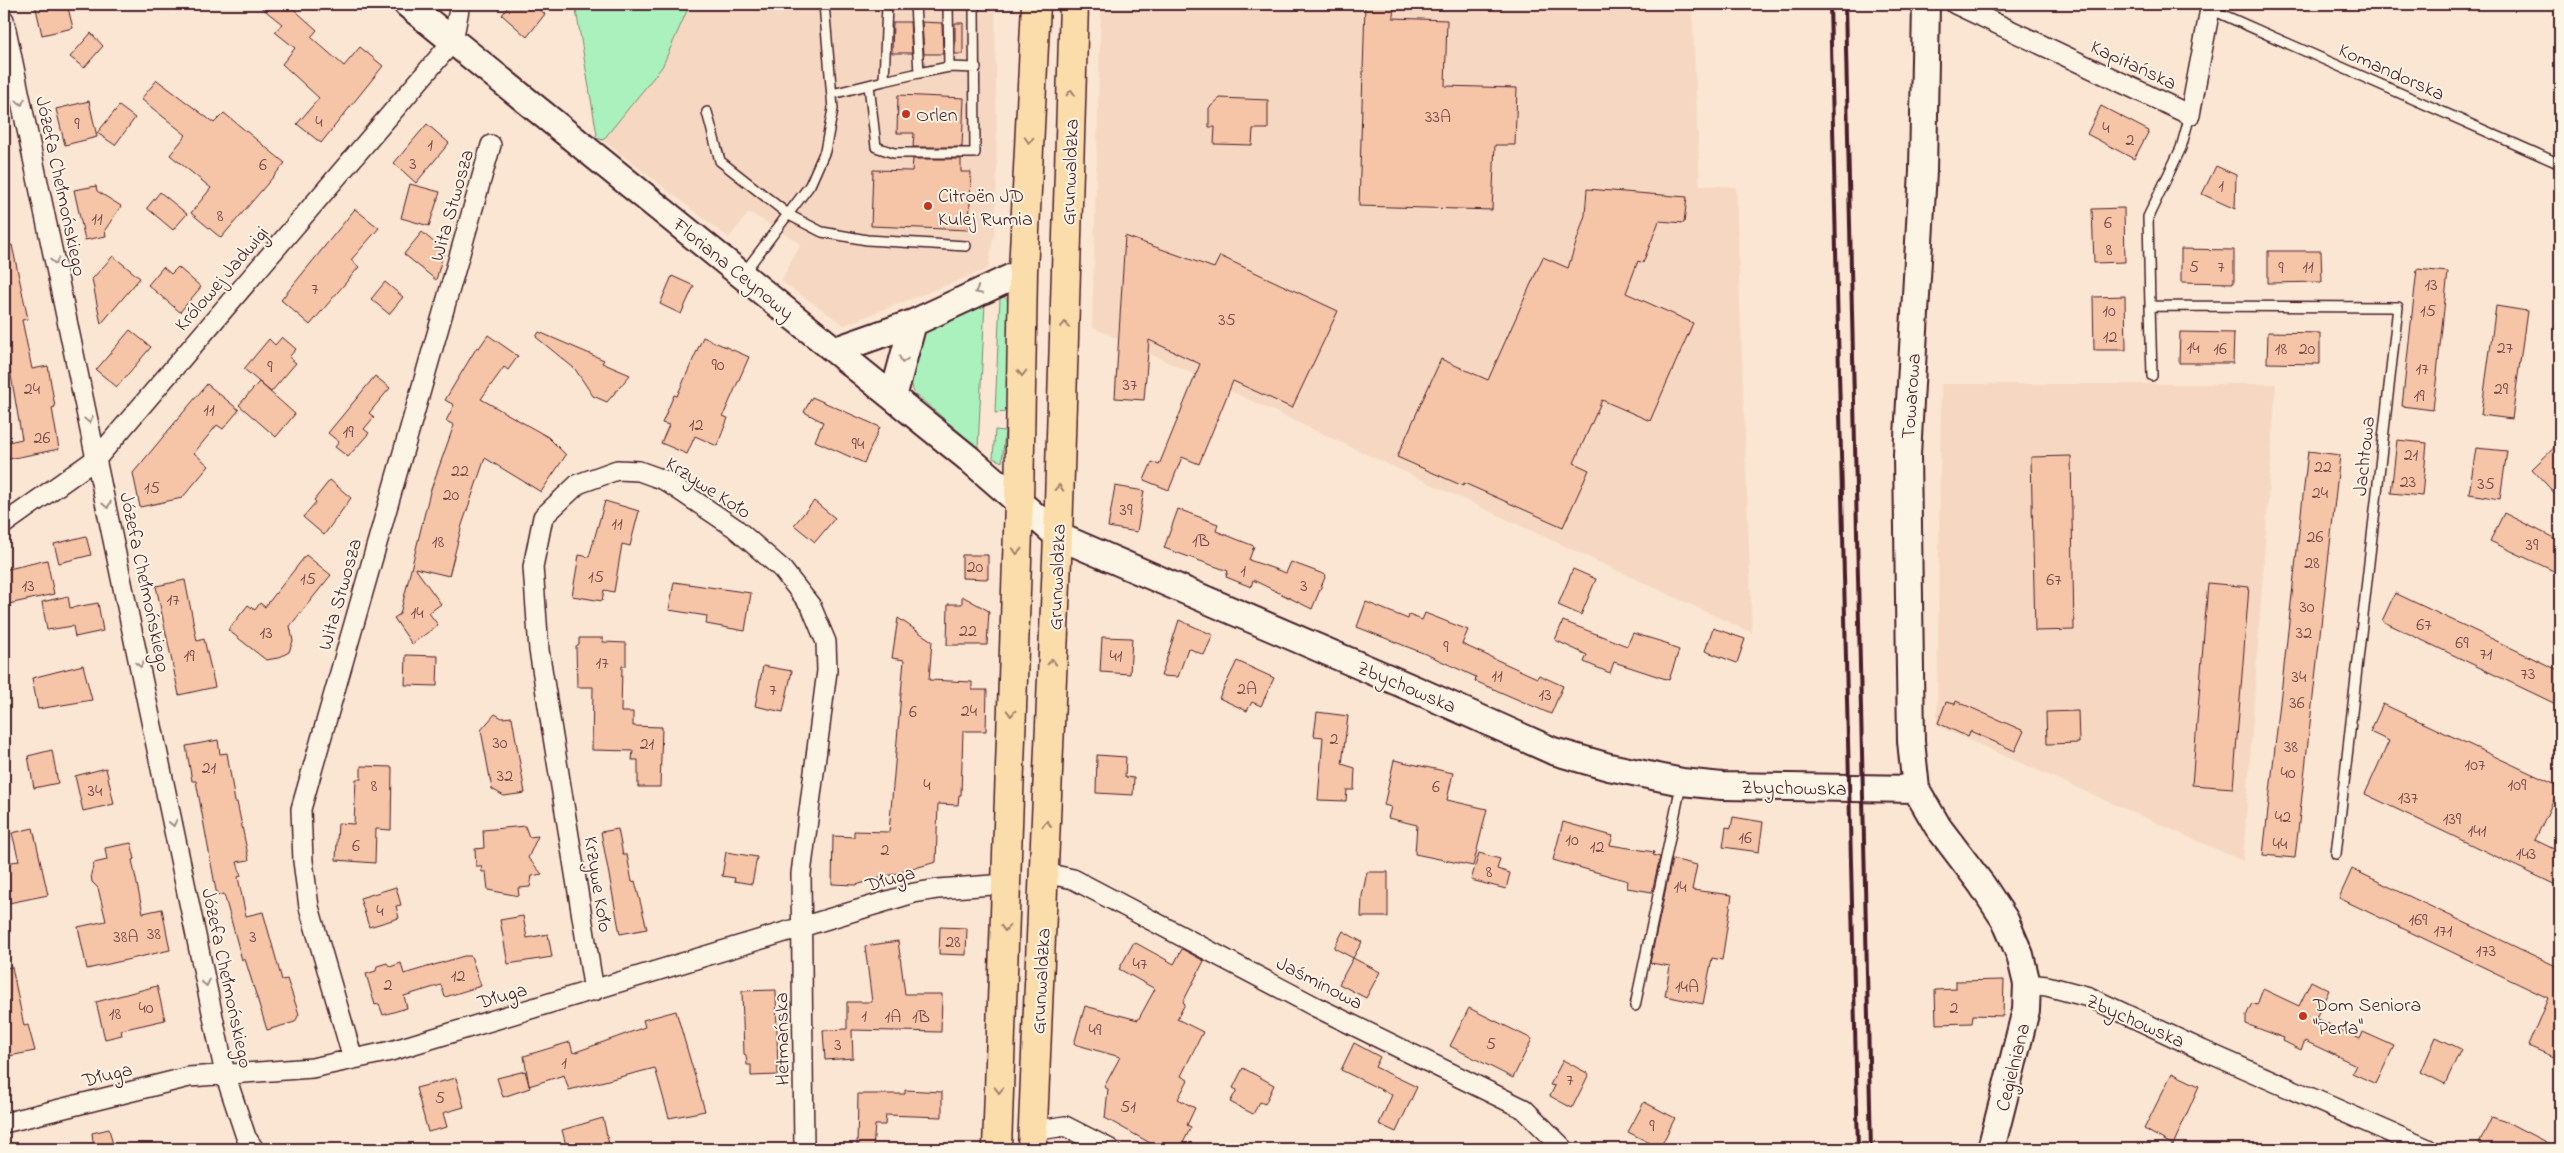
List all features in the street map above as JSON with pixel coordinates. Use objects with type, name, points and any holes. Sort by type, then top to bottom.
[{"type":"main road","name":"Grunwaldzka","points":[[997,1149],[1019,502],[1023,272],[1036,4]]},
{"type":"main road","name":"Grunwaldzka","points":[[1032,1140],[1045,873],[1058,536],[1074,4]]},
{"type":"street","name":"Floriana Ceynowy","points":[[407,4],[836,350],[1058,536]]},
{"type":"street","points":[[453,41],[460,4]]},
{"type":"street","name":"Towarowa","points":[[1916,789],[1911,742],[1906,455],[1923,171],[1926,4]]},
{"type":"street","name":"Kapitańska","points":[[1955,4],[2190,115],[2211,7]]},
{"type":"street","name":"Józefa Chełmońskiego","points":[[4,20],[225,1074],[246,1137],[254,1149]]},
{"type":"street","name":"Królowej Jadwigi","points":[[4,524],[97,458],[453,41]]},
{"type":"street","name":"Wita Stwosza","points":[[353,1059],[309,907],[302,861],[301,809],[491,145]]},
{"type":"street","points":[[836,350],[913,323],[1023,272]]},
{"type":"street","points":[[893,397],[913,323]]},
{"type":"street","name":"Krzywe Koło","points":[[594,991],[539,650],[532,567],[542,517],[578,484],[617,470],[639,471],[664,480],[735,528],[782,569],[811,606],[826,642],[827,671],[801,874],[802,928]]},
{"type":"street","name":"Zbychowska","points":[[1058,536],[1421,692],[1553,751],[1609,767],[1682,782],[1722,786],[1916,789]]},
{"type":"street","points":[[1916,789],[1938,827],[1982,885],[2005,920],[2020,956],[2027,984]]},
{"type":"street","name":"Jaśminowa","points":[[1045,873],[1072,879],[1316,1007],[1524,1109],[1564,1149]]},
{"type":"street","name":"Długa","points":[[4,1124],[189,1077],[312,1068],[391,1051],[914,893],[938,889],[1006,884]]},
{"type":"street","name":"Hetmańska","points":[[802,928],[804,1149]]},
{"type":"street","name":"Zbychowska","points":[[2027,984],[2048,986],[2089,998],[2426,1149]]},
{"type":"street","name":"Cegielniana","points":[[1991,1149],[2026,1010],[2027,984]]},
{"type":"street","points":[[1032,1140],[1065,1126],[1110,1149]]},
{"type":"lane","points":[[742,275],[810,185],[825,151],[833,109],[824,4]]},
{"type":"lane","points":[[884,81],[887,4]]},
{"type":"lane","points":[[915,4],[919,73]]},
{"type":"lane","points":[[948,4],[948,67]]},
{"type":"lane","points":[[869,85],[876,147],[894,153],[975,153],[976,68],[974,4]]},
{"type":"lane","name":"Komandorska","points":[[2211,7],[2560,164]]},
{"type":"lane","points":[[832,94],[948,67],[976,68]]},
{"type":"lane","points":[[707,112],[720,160],[789,215],[822,232],[867,240],[966,246]]},
{"type":"lane","points":[[2152,376],[2148,217],[2181,148],[2190,115]]},
{"type":"lane","name":"Jachtowa","points":[[2150,306],[2398,307],[2336,854]]},
{"type":"lane","points":[[1635,1006],[1682,782]]},
{"type":"shaded area","points":[[690,4],[995,4],[997,169],[995,228],[988,269],[844,325],[781,281],[801,244],[749,212],[729,238],[603,140],[662,67]]},
{"type":"shaded area","points":[[1101,4],[1692,4],[1700,185],[1736,187],[1752,633],[1092,327]]},
{"type":"shaded area","points":[[1941,384],[2276,384],[2243,861],[1937,726]]},
{"type":"green space","points":[[575,4],[690,4],[662,67],[603,140],[594,137],[597,135]]},
{"type":"green space","points":[[1003,296],[1011,303],[1007,412],[995,413],[1000,298]]},
{"type":"green space","points":[[985,302],[978,448],[914,393],[909,375],[924,329]]},
{"type":"green space","points":[[995,430],[1005,431],[1002,462],[993,458]]},
{"type":"building","points":[[35,4],[67,4],[73,28],[42,35]]},
{"type":"building","points":[[257,4],[288,4],[317,30],[311,37],[344,66],[360,47],[383,66],[321,143],[297,124],[319,98],[282,64],[295,48],[275,32],[282,24]]},
{"type":"building","points":[[510,4],[531,4],[545,14],[527,37],[502,15]]},
{"type":"building","points":[[1365,4],[1394,4],[1393,18],[1447,20],[1445,86],[1517,88],[1515,145],[1495,145],[1492,210],[1359,206]]},
{"type":"building","points":[[893,22],[910,22],[912,53],[892,53]]},
{"type":"building","points":[[922,22],[942,23],[943,54],[924,54]]},
{"type":"building","points":[[955,23],[963,23],[963,54],[955,54]]},
{"type":"building","points":[[91,33],[103,46],[84,68],[70,57]]},
{"type":"building","points":[[157,80],[214,123],[224,113],[285,163],[221,238],[191,213],[211,188],[170,155],[186,135],[141,99]]},
{"type":"building","points":[[898,95],[964,98],[962,147],[913,147],[914,133],[897,133]]},
{"type":"building","points":[[1220,98],[1268,100],[1268,129],[1253,129],[1252,145],[1214,144],[1215,127],[1209,127],[1209,108]]},
{"type":"building","points":[[89,101],[97,137],[65,145],[56,109]]},
{"type":"building","points":[[119,106],[135,118],[115,145],[97,133]]},
{"type":"building","points":[[2101,106],[2149,131],[2134,159],[2087,134]]},
{"type":"building","points":[[427,124],[449,143],[416,183],[394,163]]},
{"type":"building","points":[[913,159],[961,159],[961,172],[971,172],[969,230],[871,226],[873,170],[912,171]]},
{"type":"building","points":[[2216,166],[2236,175],[2235,209],[2202,194]]},
{"type":"building","points":[[410,184],[440,192],[429,226],[401,218]]},
{"type":"building","points":[[96,186],[97,191],[121,206],[105,230],[106,236],[85,240],[74,190]]},
{"type":"building","points":[[1587,189],[1687,197],[1684,223],[1659,221],[1643,263],[1638,261],[1626,293],[1693,323],[1650,421],[1602,400],[1574,463],[1589,470],[1563,527],[1464,483],[1463,486],[1397,457],[1441,359],[1488,380],[1543,257],[1568,268],[1585,215]]},
{"type":"building","points":[[160,192],[187,214],[173,230],[147,208]]},
{"type":"building","points":[[2124,208],[2125,262],[2094,263],[2092,209]]},
{"type":"building","points":[[355,209],[379,228],[351,260],[359,267],[310,325],[281,300]]},
{"type":"building","points":[[422,232],[444,251],[436,280],[404,254]]},
{"type":"building","points":[[1125,236],[1214,268],[1220,256],[1338,311],[1292,408],[1233,381],[1199,464],[1182,457],[1169,490],[1144,480],[1152,462],[1159,465],[1200,364],[1149,340],[1144,400],[1115,398]]},
{"type":"building","points":[[12,245],[28,319],[22,320],[32,369],[48,366],[55,407],[52,408],[59,449],[4,460],[4,443],[22,439],[4,335],[4,246]]},
{"type":"building","points":[[2181,249],[2234,250],[2234,283],[2181,282]]},
{"type":"building","points":[[2268,251],[2321,251],[2322,282],[2268,283]]},
{"type":"building","points":[[113,256],[140,278],[101,324],[92,279]]},
{"type":"building","points":[[163,267],[171,274],[178,267],[201,287],[180,312],[148,285]]},
{"type":"building","points":[[2417,269],[2448,272],[2433,410],[2402,406]]},
{"type":"building","points":[[672,276],[694,286],[681,314],[660,304]]},
{"type":"building","points":[[385,282],[403,297],[389,314],[371,299]]},
{"type":"building","points":[[2125,296],[2126,350],[2094,350],[2093,297]]},
{"type":"building","points":[[2496,306],[2527,311],[2512,419],[2481,415]]},
{"type":"building","points":[[130,330],[151,347],[117,387],[96,370]]},
{"type":"building","points":[[539,332],[604,360],[602,363],[630,375],[607,402],[593,396],[575,369],[536,337]]},
{"type":"building","points":[[2180,332],[2234,333],[2233,363],[2179,363]]},
{"type":"building","points":[[2268,332],[2320,333],[2320,364],[2267,363]]},
{"type":"building","points":[[488,335],[518,356],[508,370],[504,367],[481,399],[548,437],[566,455],[541,492],[485,458],[462,525],[449,576],[415,568],[441,604],[429,613],[438,625],[412,644],[394,618],[400,614],[430,492],[454,425],[446,421],[454,405],[445,400],[477,347],[479,348]]},
{"type":"building","points":[[282,337],[296,349],[289,357],[296,363],[271,392],[244,369],[269,339],[275,345]]},
{"type":"building","points":[[703,337],[749,357],[723,416],[728,418],[717,446],[695,436],[687,454],[661,443],[669,425],[662,423],[674,395],[677,396]]},
{"type":"building","points":[[375,376],[390,388],[369,413],[374,417],[364,429],[369,433],[348,457],[335,447],[339,442],[328,433]]},
{"type":"building","points":[[259,382],[295,414],[276,437],[239,405]]},
{"type":"building","points":[[207,384],[239,410],[223,429],[217,425],[194,453],[209,466],[182,498],[140,507],[133,473]]},
{"type":"building","points":[[812,397],[880,427],[864,463],[815,441],[823,422],[804,412]]},
{"type":"building","points":[[2397,440],[2427,443],[2422,496],[2391,493]]},
{"type":"building","points":[[2560,442],[2560,499],[2532,469]]},
{"type":"building","points":[[2476,448],[2507,451],[2500,499],[2469,494]]},
{"type":"building","points":[[2308,451],[2340,455],[2295,858],[2263,855]]},
{"type":"building","points":[[2071,456],[2074,630],[2035,631],[2031,457]]},
{"type":"building","points":[[330,480],[351,498],[324,535],[303,517],[316,502],[314,500]]},
{"type":"building","points":[[1115,486],[1144,491],[1137,532],[1108,527]]},
{"type":"building","points":[[605,501],[639,511],[630,546],[622,544],[614,592],[604,590],[602,601],[572,596],[579,555],[589,557]]},
{"type":"building","points":[[814,501],[835,518],[815,542],[794,525]]},
{"type":"building","points":[[1178,509],[1218,524],[1216,531],[1254,546],[1249,560],[1286,573],[1291,562],[1326,575],[1312,609],[1253,580],[1251,587],[1226,577],[1228,571],[1164,548]]},
{"type":"building","points":[[2504,513],[2560,541],[2560,574],[2490,541]]},
{"type":"building","points":[[86,536],[91,555],[59,563],[54,544]]},
{"type":"building","points":[[306,555],[331,575],[290,626],[293,641],[289,652],[278,658],[266,660],[228,630],[248,605],[255,610],[260,603],[265,607]]},
{"type":"building","points":[[962,555],[988,555],[988,579],[962,578]]},
{"type":"building","points":[[47,560],[54,594],[4,605],[4,570]]},
{"type":"building","points":[[1573,569],[1596,579],[1581,615],[1558,605]]},
{"type":"building","points":[[185,580],[197,641],[204,639],[215,687],[179,695],[156,586]]},
{"type":"building","points":[[674,582],[751,593],[745,631],[706,624],[707,616],[669,610]]},
{"type":"building","points":[[2208,583],[2249,587],[2233,788],[2192,785]]},
{"type":"building","points":[[2395,593],[2560,671],[2560,706],[2382,621]]},
{"type":"building","points":[[68,596],[70,608],[98,603],[103,631],[75,637],[73,626],[47,630],[42,602]]},
{"type":"building","points":[[962,596],[989,611],[987,645],[947,645],[948,604],[962,604]]},
{"type":"building","points":[[1366,602],[1408,619],[1409,615],[1422,620],[1425,613],[1468,630],[1462,644],[1537,678],[1539,675],[1563,686],[1551,714],[1475,681],[1476,677],[1428,655],[1357,627]]},
{"type":"building","points":[[898,618],[932,641],[929,680],[972,682],[972,690],[987,690],[986,731],[963,731],[961,795],[959,795],[958,805],[938,804],[936,862],[856,885],[832,884],[833,836],[854,837],[854,831],[889,832],[904,660],[892,658]]},
{"type":"building","points":[[1179,620],[1213,635],[1204,655],[1188,648],[1178,677],[1161,676]]},
{"type":"building","points":[[1563,621],[1627,646],[1633,633],[1669,644],[1668,646],[1679,650],[1669,680],[1614,662],[1610,673],[1584,662],[1587,655],[1555,640]]},
{"type":"building","points":[[1713,628],[1745,639],[1737,663],[1705,651]]},
{"type":"building","points":[[1102,637],[1132,638],[1130,674],[1100,672]]},
{"type":"building","points":[[579,638],[603,638],[603,642],[626,643],[626,666],[622,666],[621,712],[633,712],[633,726],[662,727],[660,787],[638,787],[638,760],[632,760],[633,751],[592,750],[593,687],[577,687],[576,646],[579,644]]},
{"type":"building","points":[[406,655],[438,656],[437,686],[405,685]]},
{"type":"building","points":[[1237,661],[1274,678],[1261,706],[1252,702],[1247,711],[1219,698]]},
{"type":"building","points":[[83,665],[92,700],[38,709],[32,678]]},
{"type":"building","points":[[763,666],[792,671],[783,712],[755,706]]},
{"type":"building","points":[[1956,701],[2024,731],[2015,751],[1970,731],[1968,737],[1938,723],[1946,702],[1955,704]]},
{"type":"building","points":[[2383,704],[2560,787],[2535,840],[2560,852],[2560,887],[2365,794],[2389,741],[2370,732]]},
{"type":"building","points":[[2078,711],[2079,743],[2047,744],[2046,712]]},
{"type":"building","points":[[1317,712],[1348,716],[1342,764],[1355,768],[1354,790],[1347,790],[1346,801],[1318,800],[1323,737],[1314,736]]},
{"type":"building","points":[[495,714],[502,718],[512,717],[525,793],[504,796],[492,789],[481,730]]},
{"type":"building","points":[[218,740],[220,754],[227,753],[235,802],[237,802],[249,860],[237,862],[241,876],[238,877],[246,916],[263,912],[282,980],[287,979],[299,1014],[295,1022],[267,1030],[245,959],[242,960],[224,894],[217,896],[196,781],[192,781],[186,746]]},
{"type":"building","points":[[52,750],[58,783],[34,788],[28,756]]},
{"type":"building","points":[[1097,755],[1126,757],[1125,777],[1134,778],[1133,795],[1096,793]]},
{"type":"building","points":[[1394,760],[1453,773],[1447,800],[1487,809],[1473,866],[1415,854],[1417,825],[1388,818],[1391,807],[1384,805]]},
{"type":"building","points":[[361,766],[392,767],[391,830],[376,829],[375,863],[336,860],[338,823],[354,824],[356,779],[361,779]]},
{"type":"building","points":[[106,768],[114,804],[83,811],[75,776]]},
{"type":"building","points":[[1733,817],[1763,822],[1759,852],[1723,847],[1726,827],[1731,828]]},
{"type":"building","points":[[1563,822],[1613,836],[1610,845],[1654,852],[1653,855],[1660,857],[1652,892],[1627,888],[1628,881],[1553,860]]},
{"type":"building","points":[[525,826],[529,837],[538,836],[528,858],[542,874],[532,876],[530,887],[518,888],[519,896],[488,890],[486,872],[482,872],[481,866],[476,866],[475,849],[484,848],[483,830]]},
{"type":"building","points":[[33,828],[48,895],[4,904],[4,863],[19,861],[12,833]]},
{"type":"building","points":[[618,829],[623,855],[627,855],[632,882],[635,881],[647,929],[620,934],[601,832]]},
{"type":"building","points":[[131,843],[135,859],[132,860],[143,913],[162,909],[170,950],[87,969],[78,927],[106,921],[98,888],[92,882],[91,874],[94,863],[107,860],[105,848]]},
{"type":"building","points":[[726,852],[757,857],[752,884],[734,881],[735,878],[722,876]]},
{"type":"building","points":[[1479,853],[1500,859],[1497,869],[1510,873],[1506,889],[1471,880]]},
{"type":"building","points":[[1672,859],[1697,865],[1692,890],[1732,895],[1722,960],[1712,958],[1703,1004],[1665,996],[1670,966],[1650,963]]},
{"type":"building","points":[[2352,869],[2560,968],[2560,1041],[2554,1057],[2528,1046],[2548,998],[2339,898]]},
{"type":"building","points":[[1367,872],[1388,872],[1388,917],[1361,917],[1362,896]]},
{"type":"building","points":[[396,887],[401,905],[396,906],[399,918],[369,927],[360,898]]},
{"type":"building","points":[[523,916],[527,938],[548,934],[552,957],[508,964],[500,920]]},
{"type":"building","points":[[940,927],[967,928],[966,955],[939,954]]},
{"type":"building","points":[[1343,931],[1362,942],[1353,958],[1334,948]]},
{"type":"building","points":[[898,941],[905,994],[942,994],[941,1032],[852,1030],[853,1058],[825,1060],[823,1030],[847,1029],[847,1002],[872,1002],[865,946]]},
{"type":"building","points":[[1134,942],[1174,964],[1182,949],[1204,961],[1183,1002],[1185,1004],[1177,1019],[1203,1032],[1181,1076],[1188,1080],[1178,1099],[1195,1108],[1187,1125],[1191,1127],[1180,1149],[1161,1149],[1105,1118],[1108,1089],[1104,1087],[1120,1057],[1074,1044],[1085,1006],[1138,1020],[1155,989],[1119,969]]},
{"type":"building","points":[[464,956],[471,956],[481,986],[445,997],[441,985],[404,996],[407,1008],[383,1015],[379,1004],[375,1005],[366,974],[376,971],[377,966],[387,963],[390,967],[401,963],[404,974]]},
{"type":"building","points":[[1353,958],[1380,972],[1366,998],[1339,984]]},
{"type":"building","points":[[12,967],[24,1026],[28,1025],[35,1051],[4,1057],[4,968]]},
{"type":"building","points":[[2004,980],[2003,1016],[1973,1015],[1972,1023],[1936,1024],[1935,990],[1956,989],[1956,981]]},
{"type":"building","points":[[2311,981],[2329,990],[2316,1018],[2360,1039],[2363,1032],[2394,1046],[2376,1084],[2352,1073],[2356,1065],[2305,1041],[2301,1050],[2283,1041],[2284,1038],[2246,1024],[2246,1016],[2252,1003],[2257,1005],[2263,989],[2299,1006]]},
{"type":"building","points":[[157,986],[165,1020],[121,1030],[122,1035],[105,1039],[96,1002]]},
{"type":"building","points":[[776,990],[778,1075],[751,1076],[751,1065],[747,1065],[746,1055],[744,1054],[742,991]]},
{"type":"building","points":[[1469,1008],[1532,1039],[1513,1078],[1450,1046]]},
{"type":"building","points":[[676,1011],[705,1111],[669,1118],[655,1068],[569,1090],[564,1075],[529,1086],[524,1056],[570,1042],[573,1053],[645,1027],[643,1020]]},
{"type":"building","points":[[2436,1037],[2461,1049],[2445,1084],[2421,1072]]},
{"type":"building","points":[[1354,1043],[1380,1057],[1375,1067],[1417,1087],[1396,1132],[1379,1124],[1392,1095],[1341,1070]]},
{"type":"building","points":[[1563,1060],[1589,1074],[1572,1108],[1550,1096],[1555,1086],[1550,1085]]},
{"type":"building","points":[[1243,1068],[1274,1085],[1265,1104],[1260,1102],[1253,1114],[1230,1102],[1237,1090],[1233,1088]]},
{"type":"building","points":[[525,1071],[530,1088],[503,1097],[497,1078]]},
{"type":"building","points":[[2172,1073],[2199,1086],[2173,1145],[2144,1129]]},
{"type":"building","points":[[456,1078],[464,1107],[443,1113],[447,1127],[428,1132],[416,1088]]},
{"type":"building","points":[[905,1090],[942,1092],[942,1117],[886,1115],[885,1125],[875,1125],[873,1149],[857,1149],[858,1094],[905,1094]]},
{"type":"building","points":[[1644,1102],[1675,1118],[1660,1148],[1628,1132]]},
{"type":"building","points":[[2492,1117],[2509,1123],[2559,1149],[2490,1149],[2479,1144]]},
{"type":"building","points":[[603,1118],[610,1149],[567,1149],[562,1130]]},
{"type":"building","points":[[109,1129],[114,1149],[94,1149],[92,1133]]},
{"type":"railway","points":[[1830,4],[1858,1149]]},
{"type":"railway","points":[[1845,4],[1871,1149]]},
{"type":"place","name":"Orlen","points":[[906,114]]},
{"type":"place","name":"Citroën JD Kulej Rumia","points":[[928,206]]},
{"type":"place","name":"Dom Seniora \"Perła\"","points":[[2303,1016]]}]
